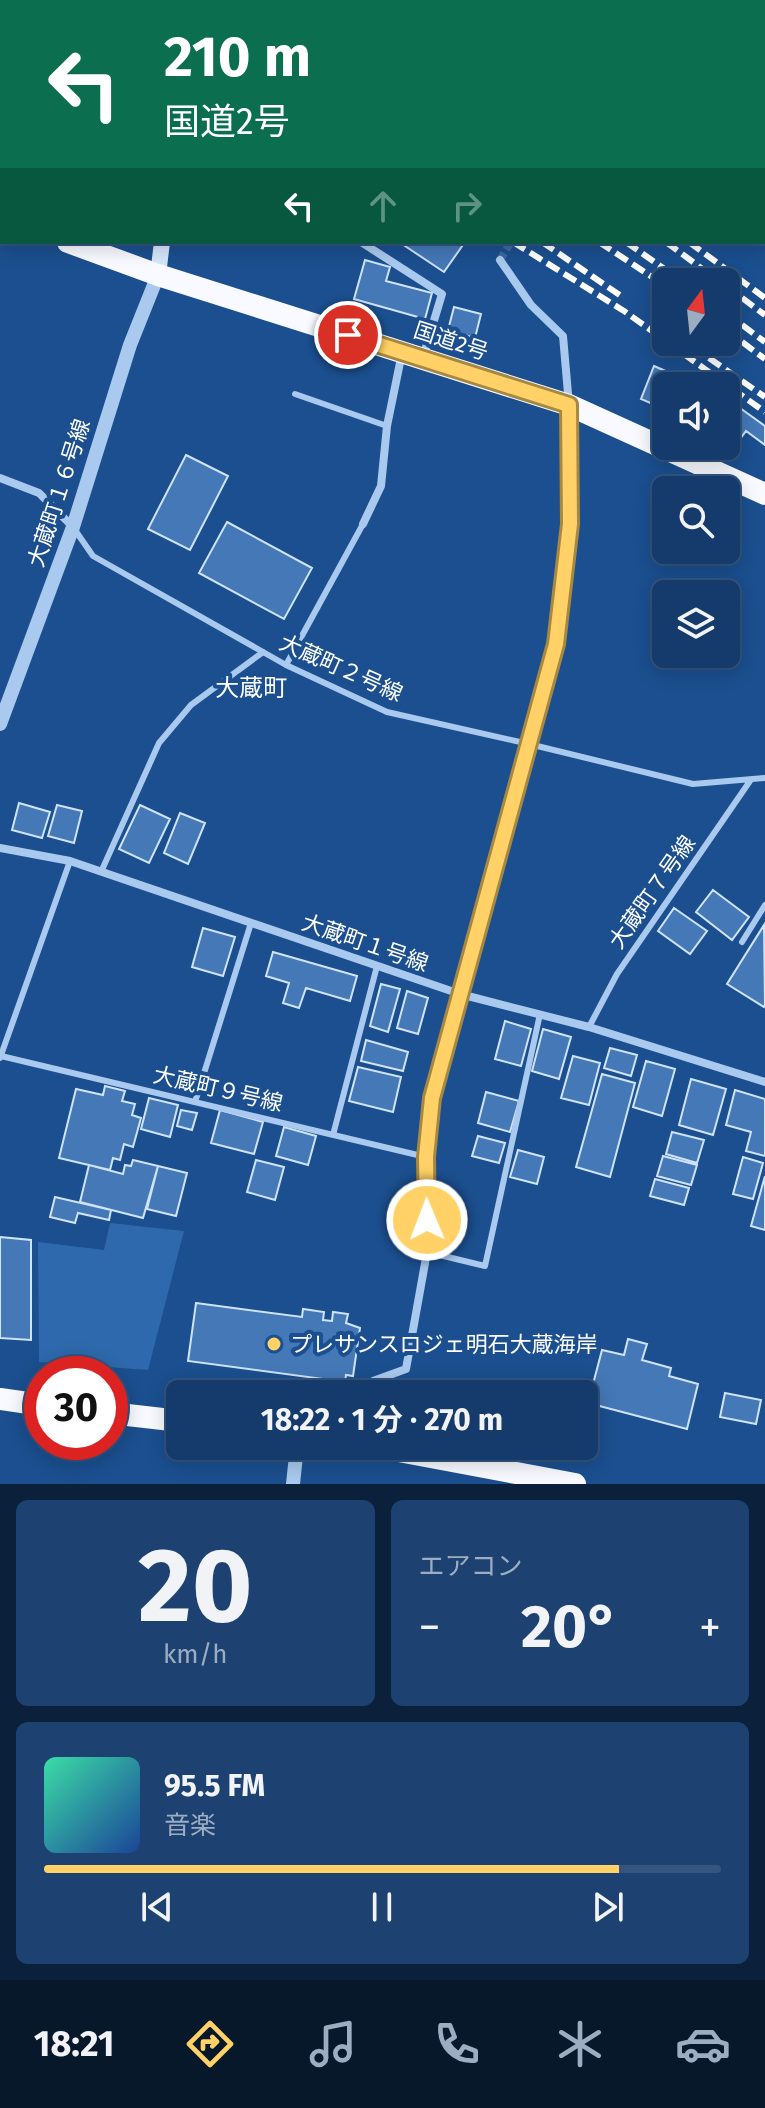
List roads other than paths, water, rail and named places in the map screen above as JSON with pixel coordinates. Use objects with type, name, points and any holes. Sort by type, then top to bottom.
[{"type":"highway","name":"国道2号","points":[[73,244],[158,275],[569,405],[765,494]]},
{"type":"highway","points":[[0,1399],[24,1402]]},
{"type":"highway","points":[[128,1415],[166,1419]]},
{"type":"highway","points":[[447,1460],[575,1484]]},
{"type":"main road","points":[[158,275],[162,244]]},
{"type":"street","points":[[363,524],[381,486],[387,426],[412,356],[442,294],[364,244]]},
{"type":"street","points":[[376,1380],[406,1369],[427,1252],[426,1157],[432,1098],[556,644],[570,524],[569,405],[563,336],[531,305],[500,260]]},
{"type":"street","name":"大蔵町１６号線","points":[[1,717],[73,527],[130,345],[158,275]]},
{"type":"street","name":"大蔵町２号線","points":[[0,478],[39,493],[73,527]]},
{"type":"street","name":"大蔵町１号線","points":[[0,848],[70,861],[460,994],[589,1027],[765,1082]]},
{"type":"street","points":[[293,1484],[296,1460]]},
{"type":"lane","points":[[295,394],[387,426]]},
{"type":"lane","points":[[286,665],[363,524]]},
{"type":"lane","name":"大蔵町２号線","points":[[73,527],[93,556],[286,665],[387,712],[693,784],[765,778]]},
{"type":"lane","points":[[101,872],[159,743],[191,705],[263,652]]},
{"type":"lane","name":"大蔵町７号線","points":[[589,1027],[617,974],[750,781]]},
{"type":"lane","points":[[0,1058],[70,861]]},
{"type":"lane","points":[[742,942],[765,905]]},
{"type":"lane","points":[[195,1102],[251,923]]},
{"type":"lane","points":[[333,1135],[377,966]]},
{"type":"lane","points":[[427,1252],[485,1266],[540,1014]]},
{"type":"lane","name":"大蔵町９号線","points":[[0,1058],[426,1157]]},
{"type":"tunnel","points":[[500,260],[510,244]]},
{"type":"railway","points":[[516,244],[652,331]]},
{"type":"railway","points":[[545,244],[624,298]]},
{"type":"railway","points":[[602,244],[652,277]]},
{"type":"railway","points":[[629,244],[663,268]]},
{"type":"railway","points":[[669,244],[701,268]]},
{"type":"railway","points":[[692,244],[765,298]]},
{"type":"railway","points":[[740,296],[765,315]]},
{"type":"railway","points":[[740,323],[765,342]]},
{"type":"railway","points":[[740,340],[765,359]]},
{"type":"railway","points":[[687,356],[765,412]]},
{"type":"railway","points":[[709,358],[765,397]]},
{"type":"place","name":"プレサンスロジェ明石大蔵海岸","points":[[274,1344]]},
{"type":"district","name":"大蔵町","points":[[251,688]]}]
